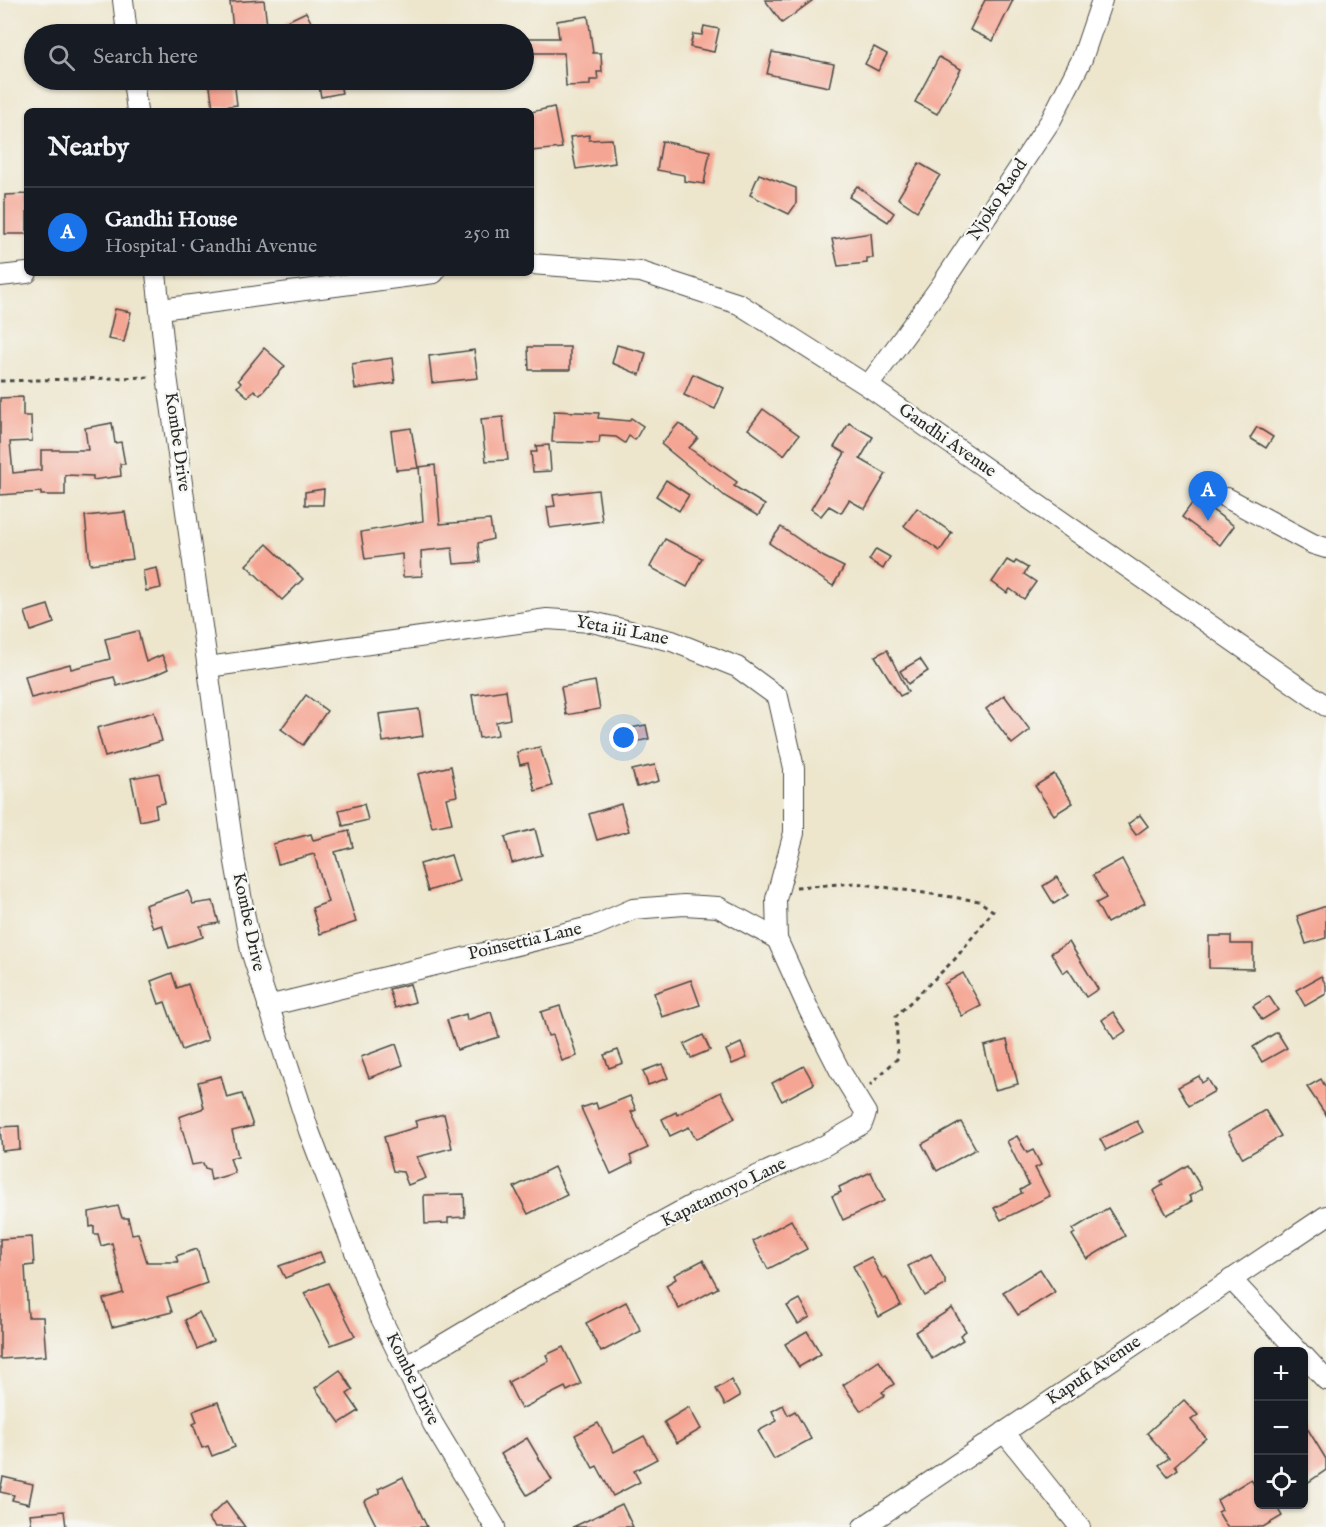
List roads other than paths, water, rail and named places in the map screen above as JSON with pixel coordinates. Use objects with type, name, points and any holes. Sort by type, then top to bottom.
[{"type":"street","points":[[123,0],[126,24]]},
{"type":"street","name":"Njoko Raod","points":[[868,386],[940,288],[1051,120],[1082,59],[1102,0]]},
{"type":"street","points":[[134,90],[136,108]]},
{"type":"street","name":"Gandhi Avenue","points":[[534,264],[641,272],[739,304],[868,386],[1326,706]]},
{"type":"street","points":[[0,276],[24,273]]},
{"type":"street","name":"Kombe Drive","points":[[156,276],[167,376],[251,951],[309,1131],[378,1312],[407,1366],[433,1424],[495,1527]]},
{"type":"street","points":[[161,309],[411,276]]},
{"type":"street","points":[[1227,498],[1313,544],[1326,548]]},
{"type":"street","name":"Yeta iii Lane","points":[[208,667],[547,619],[592,622],[672,641],[737,667],[778,697],[794,768],[794,833],[776,899],[777,939]]},
{"type":"street","name":"Poinsettia Lane","points":[[268,1006],[594,926],[633,909],[684,905],[718,908],[777,939]]},
{"type":"street","name":"Kapatamoyo Lane","points":[[407,1366],[513,1303],[694,1204],[822,1147],[862,1124],[866,1113],[838,1069],[777,939]]},
{"type":"street","name":"Kapufi Avenue","points":[[863,1527],[1326,1216]]},
{"type":"street","points":[[1231,1279],[1294,1347]]},
{"type":"street","points":[[1308,1360],[1326,1380]]},
{"type":"street","points":[[1004,1432],[1080,1527]]},
{"type":"place","name":"Gandhi House","points":[[1208,521]]}]
